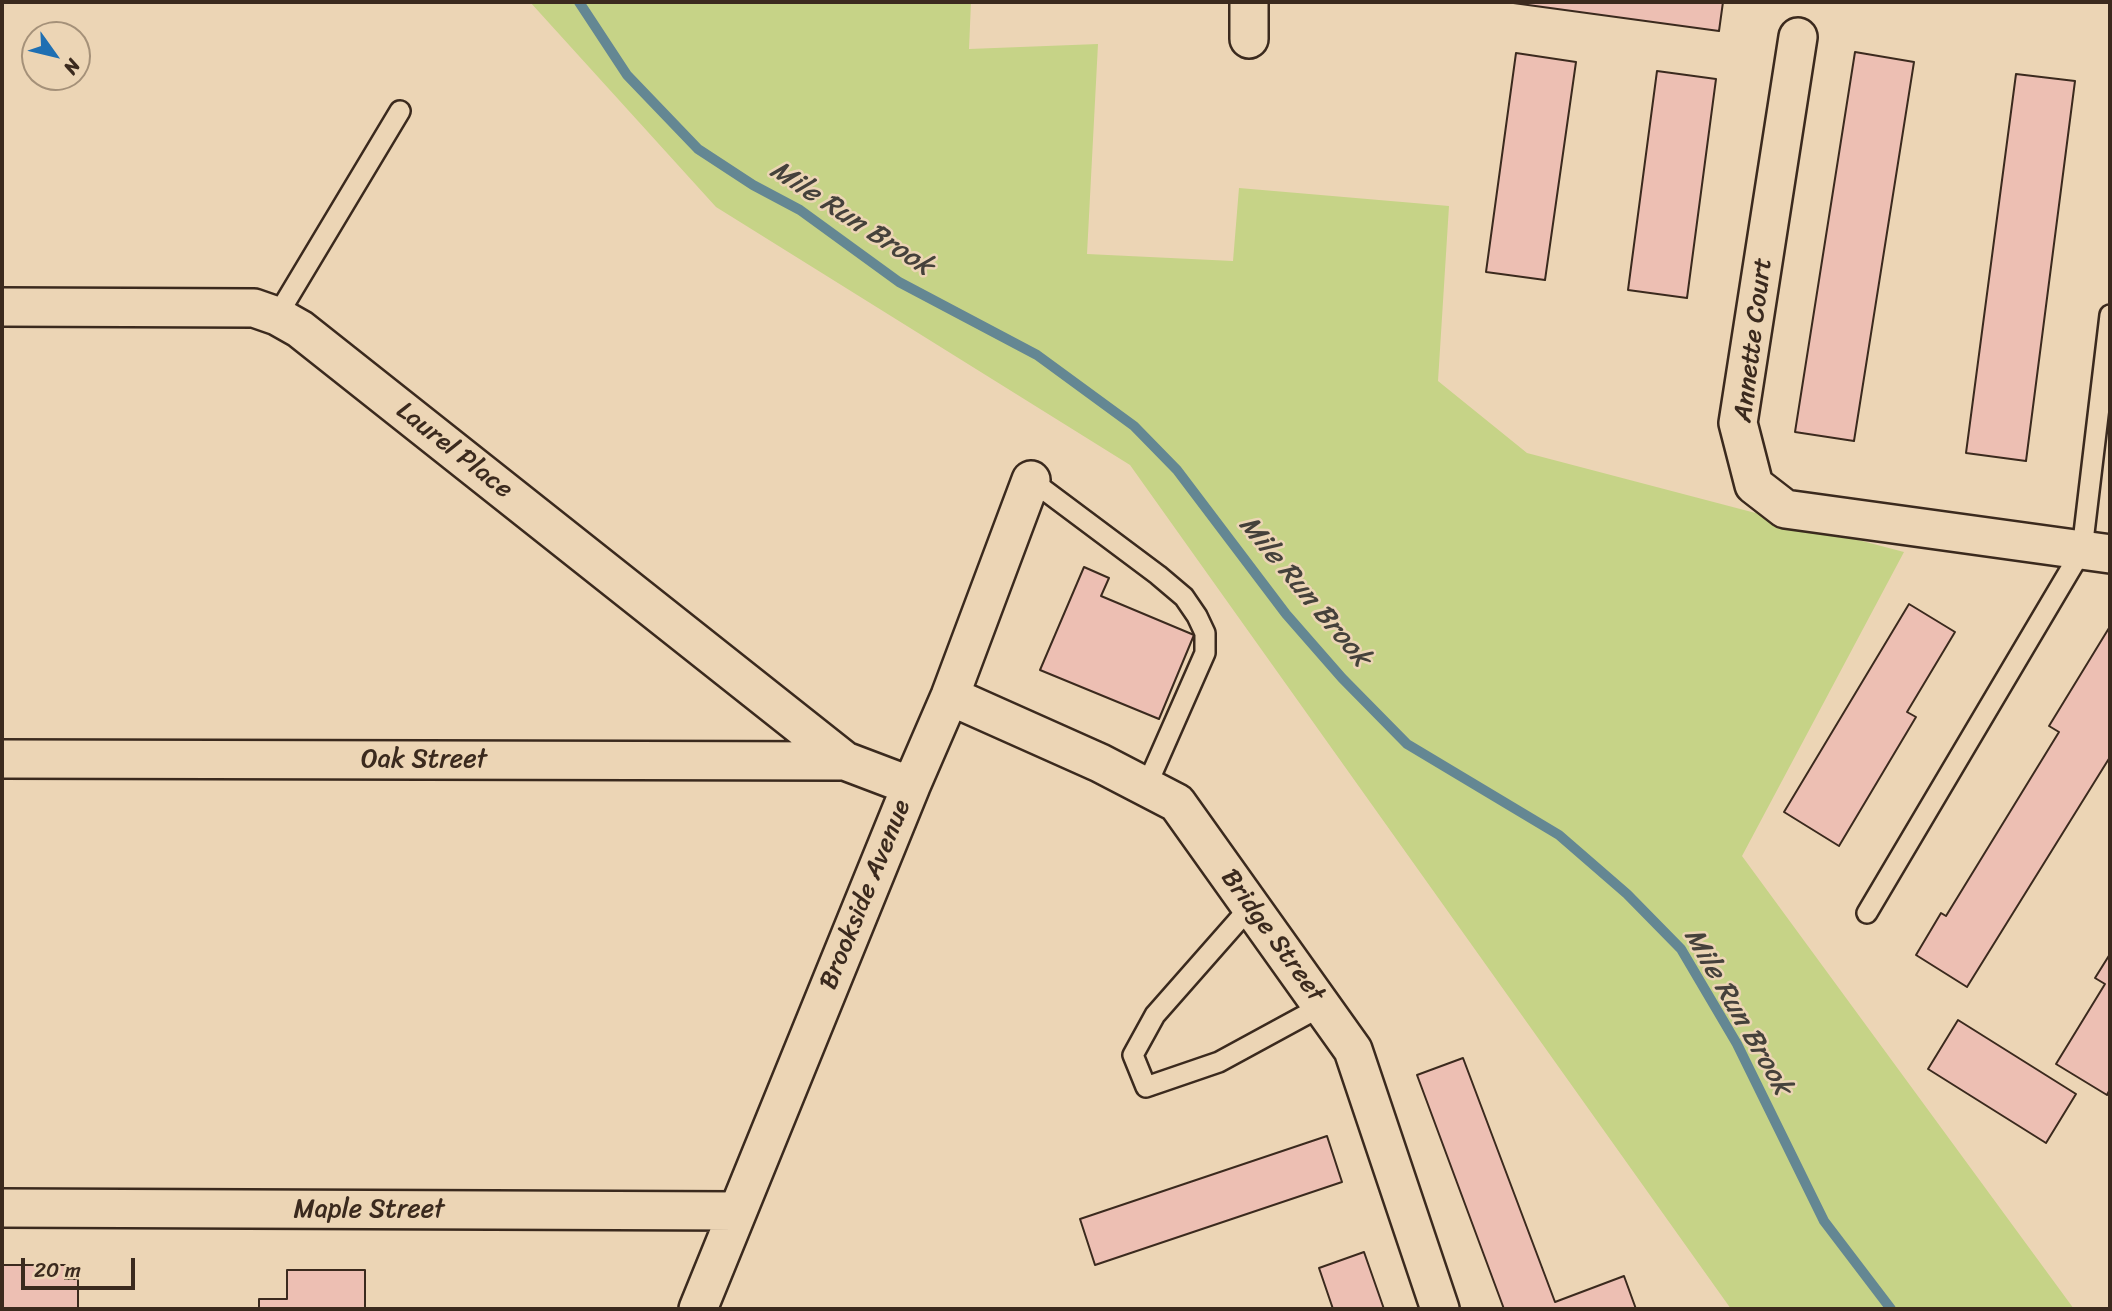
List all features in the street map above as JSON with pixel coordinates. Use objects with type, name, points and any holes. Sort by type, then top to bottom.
[{"type":"street","points":[[1249,2],[1249,39]]},
{"type":"street","name":"Annette Court","points":[[1798,37],[1738,423],[1754,485],[1785,509],[2096,552]]},
{"type":"street","name":"Laurel Place","points":[[2,307],[254,308],[277,316],[300,329],[845,761]]},
{"type":"street","name":"Brookside Avenue","points":[[698,1309],[950,696],[1031,480]]},
{"type":"street","name":"Bridge Street","points":[[950,696],[1100,763],[1177,803],[1353,1050],[1440,1309]]},
{"type":"street","name":"Oak Street","points":[[2,759],[845,761]]},
{"type":"street","points":[[845,761],[911,786]]},
{"type":"street","name":"Maple Street","points":[[2,1208],[737,1211]]},
{"type":"lane","points":[[277,316],[400,111]]},
{"type":"lane","points":[[1867,913],[2096,552],[2110,314]]},
{"type":"lane","points":[[1031,480],[1184,597],[1205,633],[1205,653],[1146,787]]},
{"type":"lane","points":[[1251,906],[1155,1015],[1133,1055],[1146,1087],[1219,1062],[1322,1006]]},
{"type":"green space","points":[[530,2],[971,2],[969,49],[1098,44],[1087,254],[1233,261],[1239,188],[1449,206],[1438,381],[1527,453],[1904,552],[1742,856],[2074,1309],[1731,1309],[1130,465],[716,207]]},
{"type":"building","points":[[1506,2],[1723,2],[1719,31]]},
{"type":"building","points":[[1855,52],[1914,62],[1854,441],[1795,432]]},
{"type":"building","points":[[1516,53],[1576,62],[1545,280],[1486,272]]},
{"type":"building","points":[[1657,71],[1716,79],[1687,298],[1628,290]]},
{"type":"building","points":[[2016,74],[2075,81],[2026,461],[1966,453]]},
{"type":"building","points":[[1084,567],[1109,578],[1101,596],[1194,635],[1159,719],[1040,670]]},
{"type":"building","points":[[1909,604],[1955,632],[1907,712],[1916,717],[1839,846],[1784,812]]},
{"type":"building","points":[[2109,628],[2110,757],[1967,987],[1916,955],[1941,913],[1946,916],[2059,732],[2049,726]]},
{"type":"building","points":[[2110,954],[2110,1089],[2107,1095],[2056,1064],[2105,984],[2095,978]]},
{"type":"building","points":[[1958,1020],[2076,1094],[2046,1143],[1928,1069]]},
{"type":"building","points":[[1463,1058],[1555,1302],[1624,1276],[1636,1309],[1504,1309],[1417,1075]]},
{"type":"building","points":[[1327,1136],[1342,1182],[1095,1265],[1080,1219]]},
{"type":"building","points":[[1364,1252],[1384,1309],[1333,1309],[1319,1268]]},
{"type":"building","points":[[2,1265],[65,1265],[65,1279],[78,1279],[78,1309],[2,1309]]},
{"type":"building","points":[[287,1270],[365,1270],[365,1309],[259,1309],[259,1299],[287,1299]]},
{"type":"waterway","name":"Mile Run Brook","points":[[579,2],[627,75],[698,149],[753,185],[800,210],[899,282],[1037,355],[1134,426],[1177,470],[1286,614],[1342,678],[1407,744],[1559,835],[1627,894],[1681,949],[1737,1044],[1824,1221],[1891,1309]]}]
